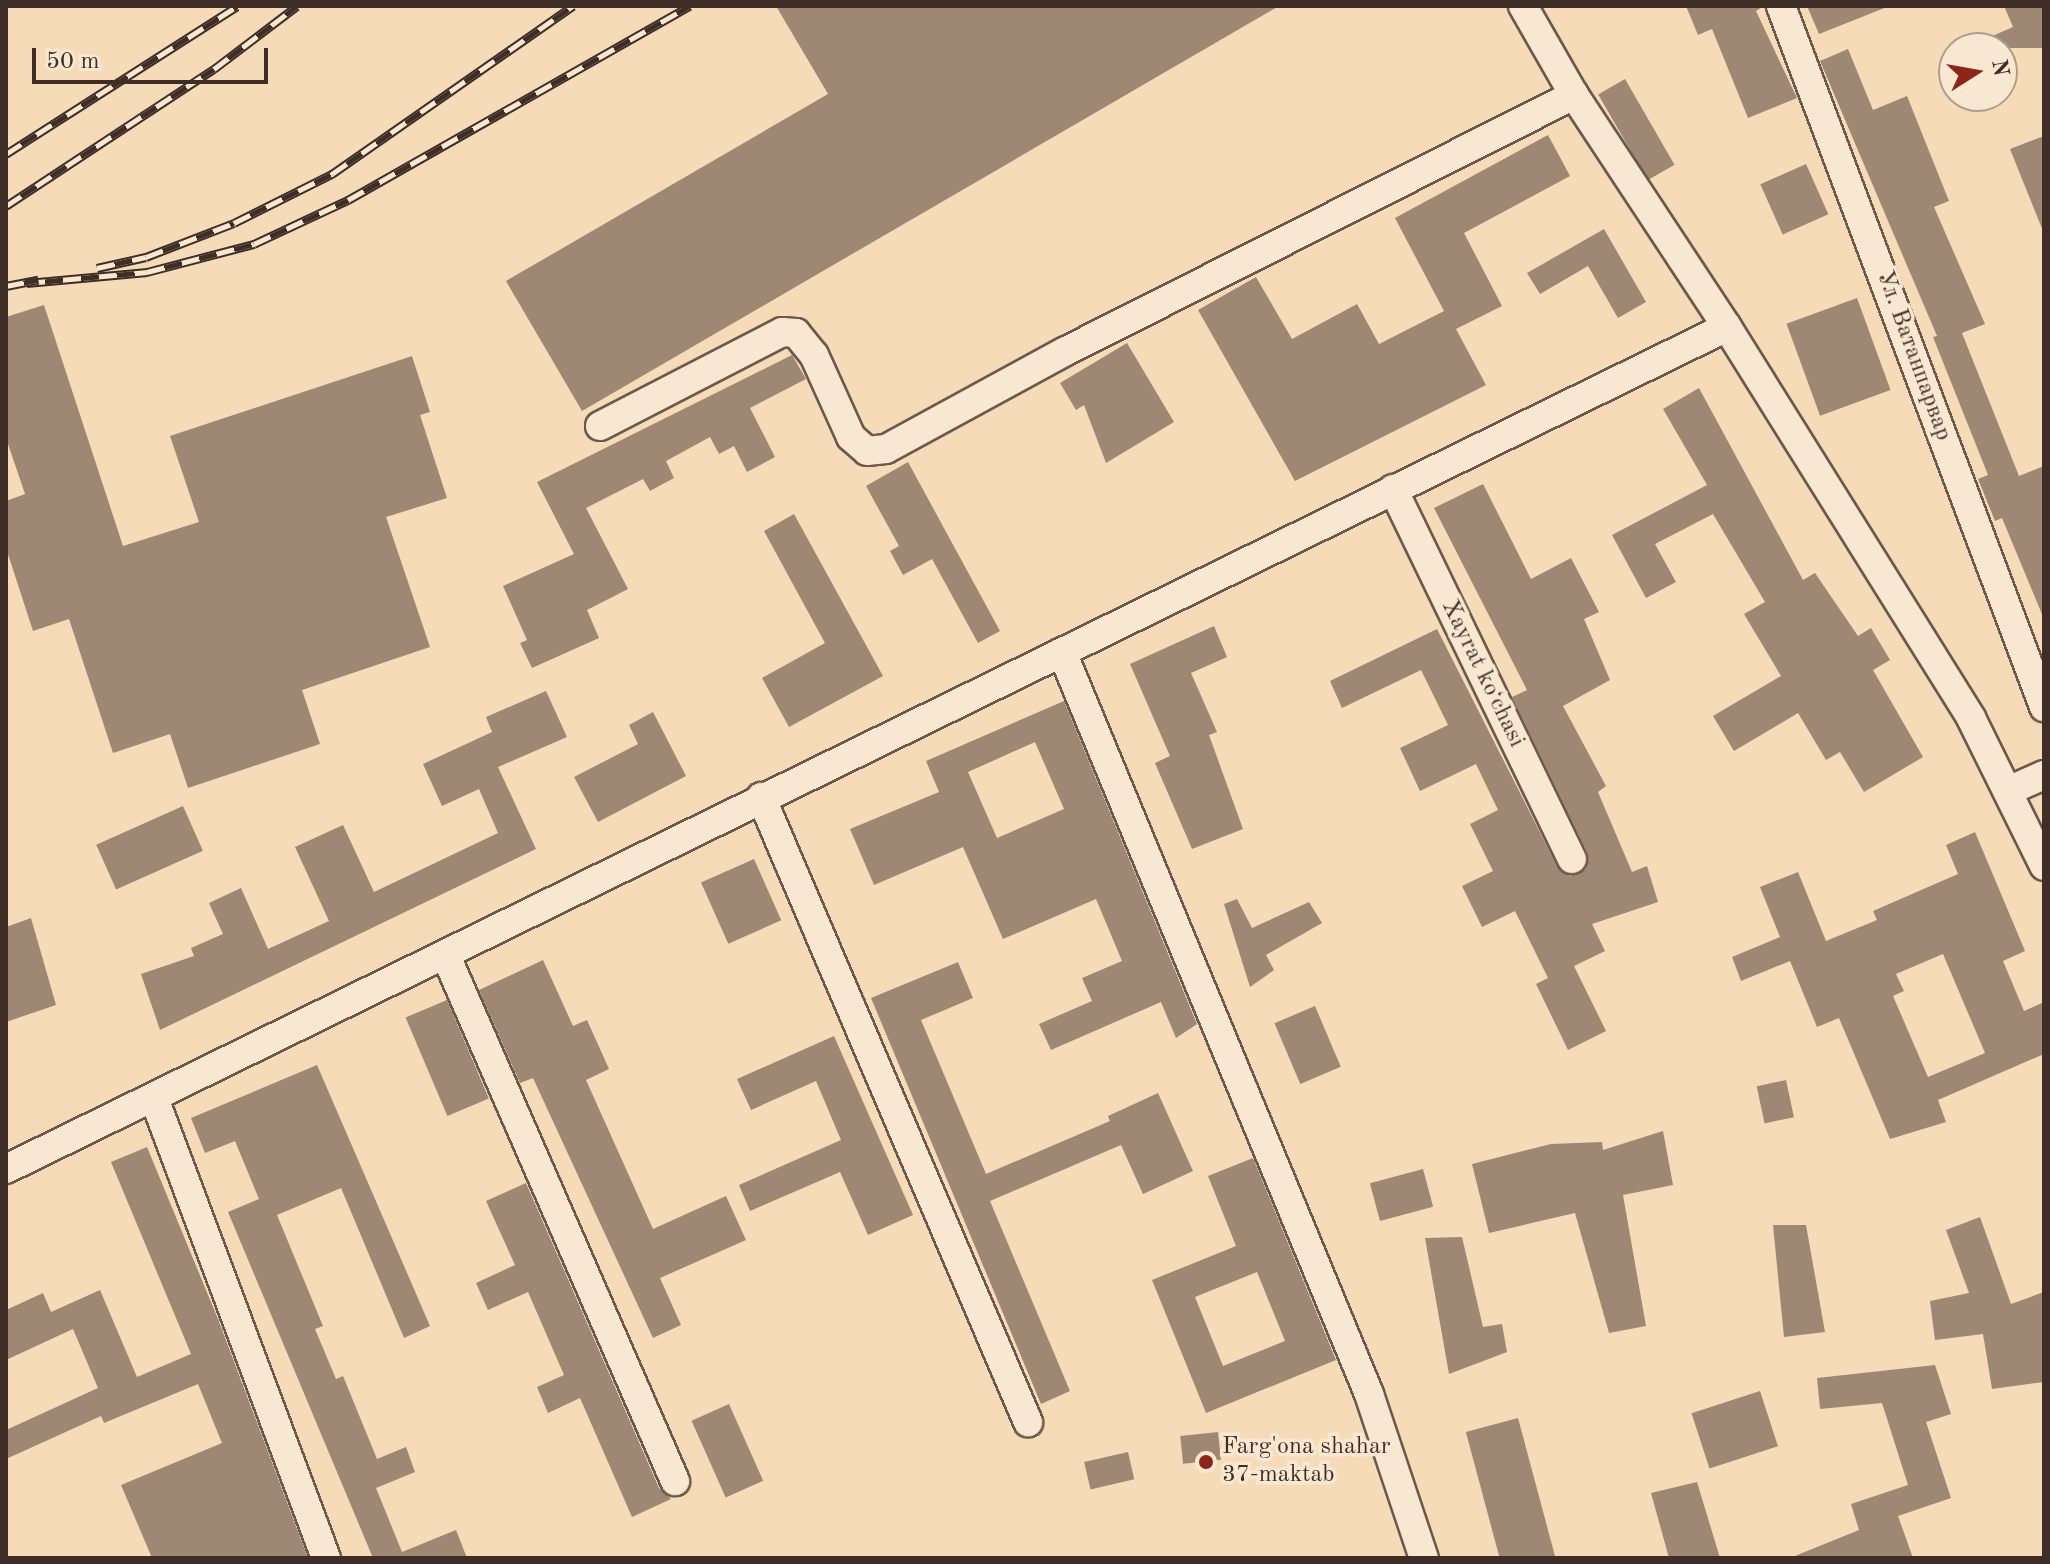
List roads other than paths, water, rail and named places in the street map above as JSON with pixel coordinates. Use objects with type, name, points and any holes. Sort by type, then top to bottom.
[{"type":"street","points":[[1523,6],[1574,95],[1727,327],[1971,718],[2044,866]]},
{"type":"street","name":"Ул. Ватанпарвар","points":[[1781,6],[2044,707]]},
{"type":"street","points":[[600,426],[782,332],[796,333],[814,355],[851,437],[867,451],[886,449],[1066,351],[1574,95]]},
{"type":"street","points":[[6,1169],[1727,327]]},
{"type":"street","name":"Xayrat koʻchasi","points":[[1393,489],[1572,859]]},
{"type":"street","points":[[1062,652],[1369,1394],[1424,1558]]},
{"type":"street","points":[[2008,791],[2044,775]]},
{"type":"street","points":[[761,797],[1028,1422]]},
{"type":"street","points":[[446,956],[675,1481]]},
{"type":"street","points":[[154,1098],[326,1558]]},
{"type":"railway","points":[[6,154],[237,6]]},
{"type":"railway","points":[[6,206],[214,69],[297,6]]},
{"type":"railway","points":[[97,268],[146,257],[234,223],[332,174],[573,6]]},
{"type":"railway","points":[[27,283],[147,272],[254,244],[348,200],[690,6]]},
{"type":"railway","points":[[6,286],[38,280]]},
{"type":"place","name":"Farg'ona shahar 37-maktab","points":[[1206,1462]]}]
